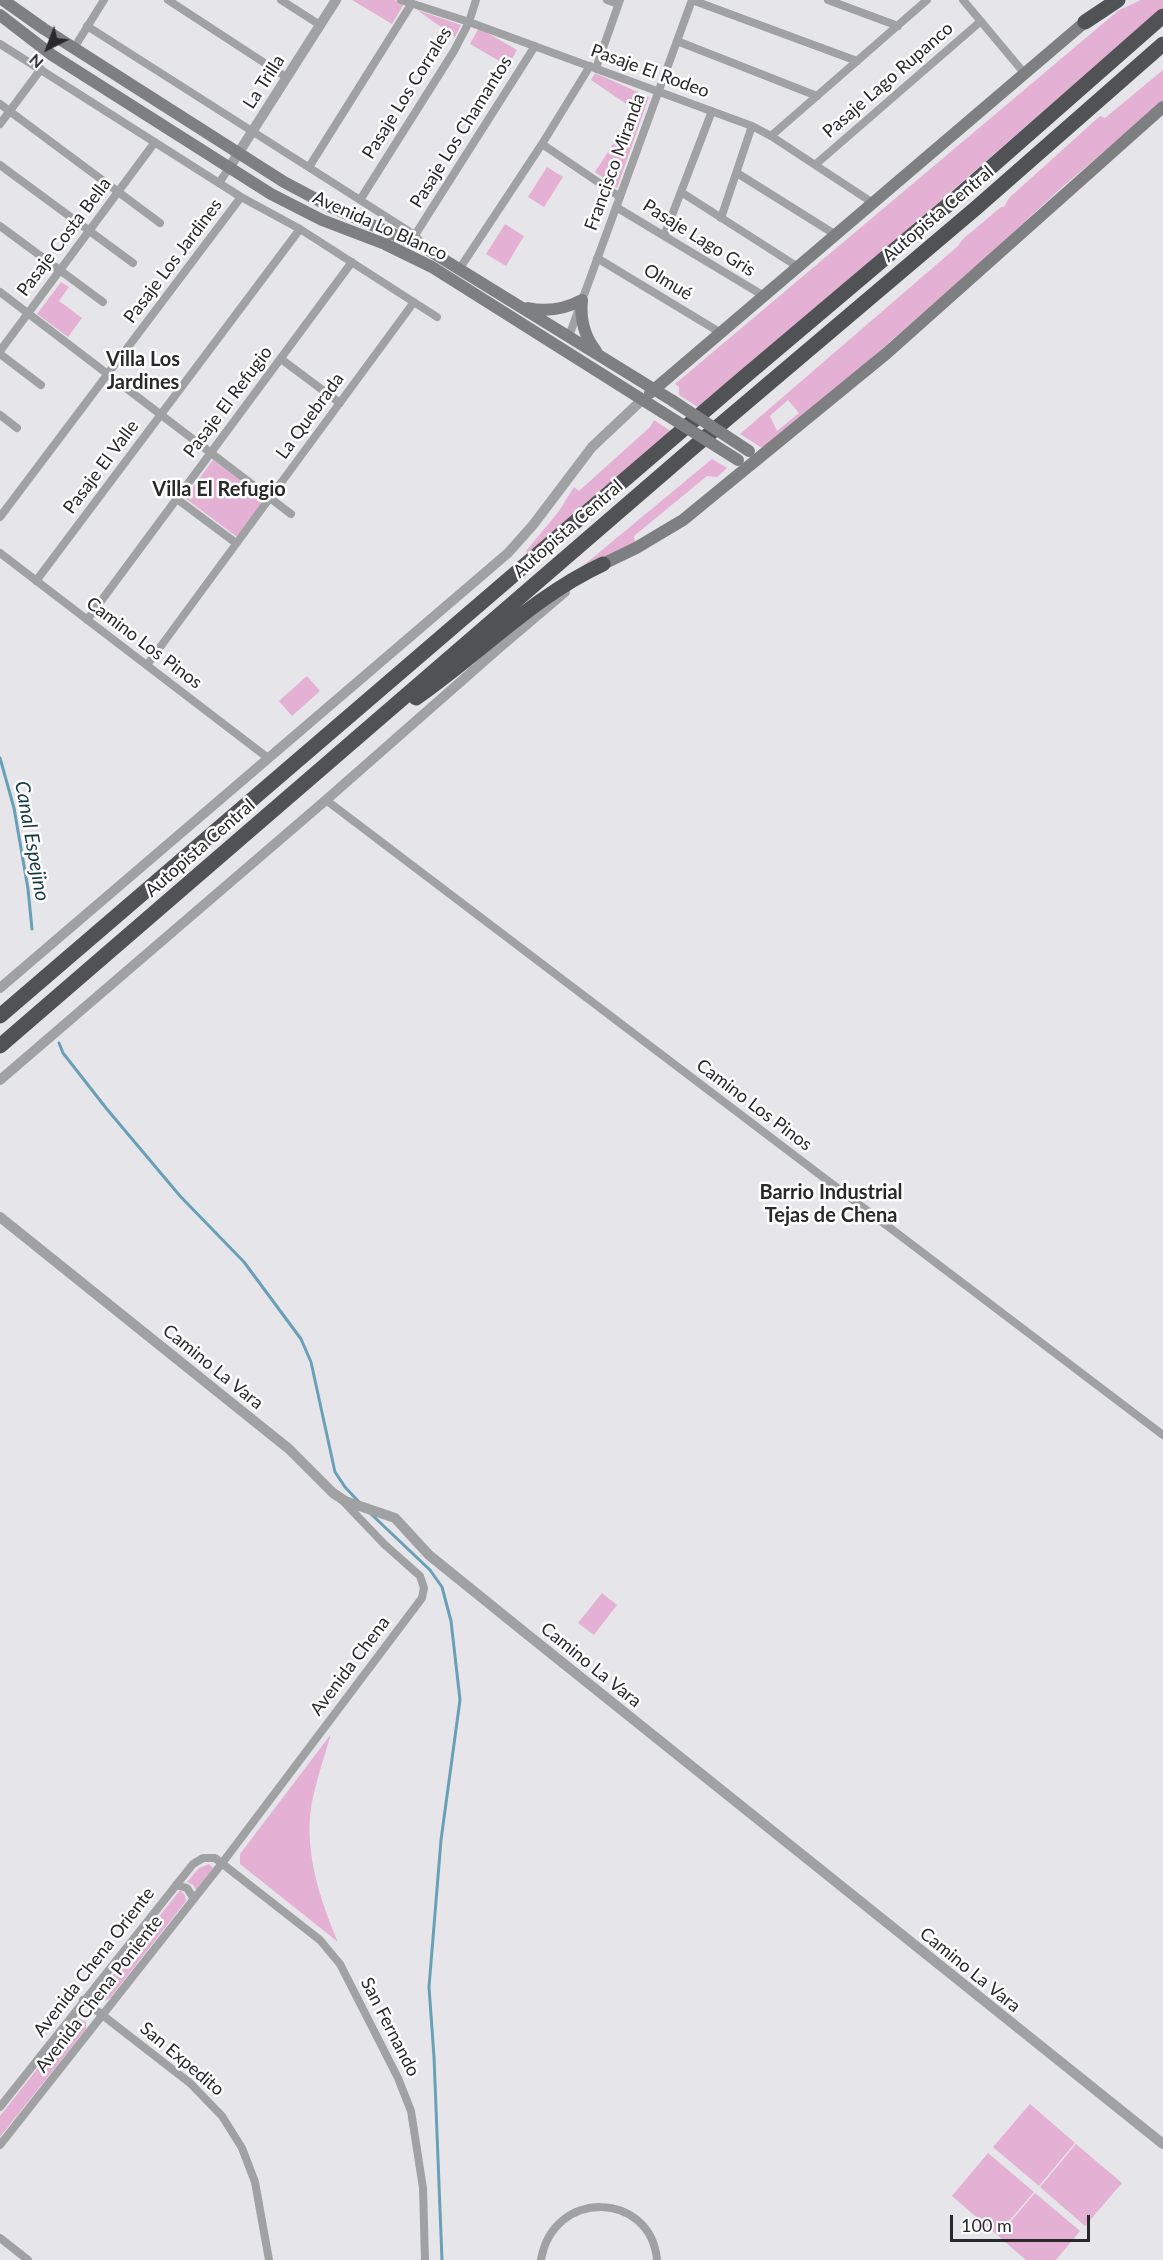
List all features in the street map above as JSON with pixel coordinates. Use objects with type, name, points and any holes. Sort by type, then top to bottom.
[{"type":"highway","points":[[1085,22],[1118,0]]},
{"type":"highway","name":"Autopista Central","points":[[0,1016],[973,183],[1163,16]]},
{"type":"highway","name":"Autopista Central","points":[[0,1046],[688,452],[976,208],[1163,44]]},
{"type":"highway","points":[[1143,62],[1163,50]]},
{"type":"highway","points":[[377,721],[429,689],[543,597],[603,564]]},
{"type":"main road","name":"Avenida Lo Blanco","points":[[3,0],[74,48],[316,200],[425,248],[460,268],[754,454]]},
{"type":"main road","name":"Avenida Lo Blanco","points":[[0,15],[52,55],[271,194],[303,211],[415,258],[743,463]]},
{"type":"main road","points":[[643,399],[1085,22]]},
{"type":"main road","points":[[603,564],[660,536],[683,520],[743,463],[887,353],[1163,107]]},
{"type":"main road","points":[[523,307],[550,310],[582,300],[581,315],[584,330],[598,354]]},
{"type":"main road","points":[[569,336],[568,344],[571,354]]},
{"type":"street","points":[[74,48],[104,0]]},
{"type":"street","points":[[168,0],[286,77]]},
{"type":"street","points":[[280,0],[320,25]]},
{"type":"street","name":"La Trilla","points":[[219,183],[336,0]]},
{"type":"street","name":"Pasaje El Rodeo","points":[[401,0],[469,22],[752,126],[816,164],[873,203]]},
{"type":"street","name":"Pasaje Los Corrales","points":[[360,200],[454,51],[469,22],[476,0]]},
{"type":"street","points":[[460,268],[593,67],[619,2],[607,0]]},
{"type":"street","points":[[692,0],[857,61]]},
{"type":"street","name":"Francisco Miranda","points":[[569,336],[692,0]]},
{"type":"street","points":[[828,0],[898,26]]},
{"type":"street","points":[[771,136],[927,0]]},
{"type":"street","points":[[963,0],[1025,74]]},
{"type":"street","points":[[1085,22],[1109,0]]},
{"type":"street","points":[[309,168],[412,3]]},
{"type":"street","name":"Pasaje Lago Rupanco","points":[[816,164],[981,21]]},
{"type":"street","name":"Avenida Lo Blanco","points":[[87,26],[415,235],[425,248]]},
{"type":"street","points":[[677,41],[817,96]]},
{"type":"street","name":"Avenida Lo Blanco","points":[[0,44],[241,197],[300,230],[437,317]]},
{"type":"street","name":"Pasaje Los Chamantos","points":[[415,235],[535,46]]},
{"type":"street","points":[[0,124],[41,69]]},
{"type":"street","points":[[0,104],[160,223]]},
{"type":"street","points":[[664,236],[712,111]]},
{"type":"street","points":[[722,218],[752,126]]},
{"type":"street","name":"Pasaje Costa Bella","points":[[0,353],[155,142]]},
{"type":"street","points":[[542,144],[620,197]]},
{"type":"street","points":[[0,165],[133,263]]},
{"type":"street","points":[[737,173],[836,235]]},
{"type":"street","points":[[681,192],[798,267]]},
{"type":"street","name":"Pasaje Los Jardines","points":[[0,517],[241,197]]},
{"type":"street","name":"Pasaje Lago Gris","points":[[616,207],[764,296]]},
{"type":"street","points":[[0,226],[103,302]]},
{"type":"street","name":"Pasaje El Valle","points":[[36,581],[300,230]]},
{"type":"street","name":"Olmué","points":[[597,258],[721,333]]},
{"type":"street","name":"Pasaje El Refugio","points":[[87,620],[352,262]]},
{"type":"street","points":[[0,292],[291,514]]},
{"type":"street","name":"La Quebrada","points":[[147,665],[414,302]]},
{"type":"street","points":[[0,353],[41,385]]},
{"type":"street","points":[[281,358],[340,403]]},
{"type":"street","points":[[0,988],[507,553],[533,525],[592,447],[643,399]]},
{"type":"street","points":[[0,415],[17,428]]},
{"type":"street","points":[[177,500],[236,543]]},
{"type":"street","name":"Camino Los Pinos","points":[[0,553],[268,758]]},
{"type":"street","points":[[0,1080],[508,640],[603,564]]},
{"type":"street","name":"Camino Los Pinos","points":[[326,800],[1163,1435]]},
{"type":"street","name":"Camino La Vara","points":[[0,1218],[289,1449],[346,1500],[395,1518],[429,1555],[1163,2144]]},
{"type":"street","name":"Avenida Chena","points":[[223,1862],[424,1593],[424,1582],[420,1576],[384,1544],[346,1500]]},
{"type":"street","name":"Avenida Chena Oriente","points":[[0,2107],[83,2000],[199,1859],[212,1857],[223,1862]]},
{"type":"street","name":"Avenida Chena Poniente","points":[[0,2145],[223,1862]]},
{"type":"street","name":"San Fernando","points":[[223,1862],[328,1948],[340,1964],[398,2078],[415,2128],[423,2188],[425,2260]]},
{"type":"street","points":[[176,1885],[187,1888],[194,1899]]},
{"type":"street","name":"San Expedito","points":[[83,2000],[190,2083],[222,2116],[242,2148],[255,2182],[270,2260]]},
{"type":"street","points":[[541,2260],[546,2239],[555,2226],[575,2212],[596,2207],[622,2211],[636,2220],[650,2236],[657,2260]]},
{"type":"street","points":[[0,2238],[28,2260]]},
{"type":"shaded area","points":[[352,0],[394,0],[404,4],[392,24]]},
{"type":"shaded area","points":[[1141,0],[1163,0],[1163,7],[701,409],[679,395],[679,387],[675,384],[1119,10]]},
{"type":"shaded area","points":[[417,10],[461,25],[455,37]]},
{"type":"shaded area","points":[[479,28],[517,50],[508,66],[470,44]]},
{"type":"shaded area","points":[[1163,70],[1163,101],[1060,189],[988,256],[850,377],[762,448],[740,434],[958,246],[963,239],[1001,207],[1004,207],[1009,198],[1100,116],[1105,118]],"holes":[[[788,400],[799,413],[777,431],[770,416]]]},
{"type":"shaded area","points":[[595,73],[649,97],[617,188],[595,172],[635,110],[591,80]]},
{"type":"shaded area","points":[[547,167],[563,177],[544,207],[528,197]]},
{"type":"shaded area","points":[[505,224],[524,236],[506,266],[486,254]]},
{"type":"shaded area","points":[[61,282],[69,287],[59,301],[82,318],[68,337],[37,314]]},
{"type":"shaded area","points":[[654,420],[672,432],[530,556],[526,551],[559,511],[574,487],[579,491],[650,427]]},
{"type":"shaded area","points":[[712,459],[727,468],[717,477],[707,476],[634,536],[635,542],[585,571],[584,565]]},
{"type":"shaded area","points":[[213,460],[265,499],[237,537],[185,498]]},
{"type":"shaded area","points":[[307,676],[320,691],[292,716],[279,701]]},
{"type":"shaded area","points":[[602,1593],[617,1605],[594,1635],[578,1623]]},
{"type":"shaded area","points":[[331,1734],[313,1797],[310,1834],[314,1871],[338,1942],[240,1864],[240,1854]]},
{"type":"shaded area","points":[[209,1864],[213,1868],[196,1890],[187,1882],[199,1868]]},
{"type":"shaded area","points":[[180,1890],[185,1895],[186,1901],[110,1998],[105,2001],[99,1995],[101,1990]]},
{"type":"shaded area","points":[[79,2018],[86,2022],[86,2029],[0,2137],[0,2116]]},
{"type":"shaded area","points":[[1030,2104],[1075,2143],[1039,2186],[993,2147]]},
{"type":"shaded area","points":[[1076,2144],[1122,2183],[1085,2226],[1040,2187]]},
{"type":"shaded area","points":[[988,2153],[1034,2192],[997,2235],[952,2196]]},
{"type":"shaded area","points":[[1035,2193],[1080,2231],[1056,2260],[1026,2260],[998,2236]]},
{"type":"waterway","name":"Canal Espejino","points":[[0,758],[14,808],[28,889],[32,929]]},
{"type":"waterway","points":[[59,1043],[63,1053],[106,1108],[180,1196],[244,1262],[301,1339],[311,1362],[335,1472],[359,1502]]},
{"type":"waterway","points":[[370,1513],[430,1570],[442,1587],[451,1621],[460,1700],[441,1840],[429,1987],[442,2260]]},
{"type":"district","name":"Villa Los Jardines","points":[[143,372]]},
{"type":"district","name":"Villa El Refugio","points":[[219,490]]},
{"type":"district","name":"Barrio Industrial Tejas de Chena","points":[[831,1204]]}]
